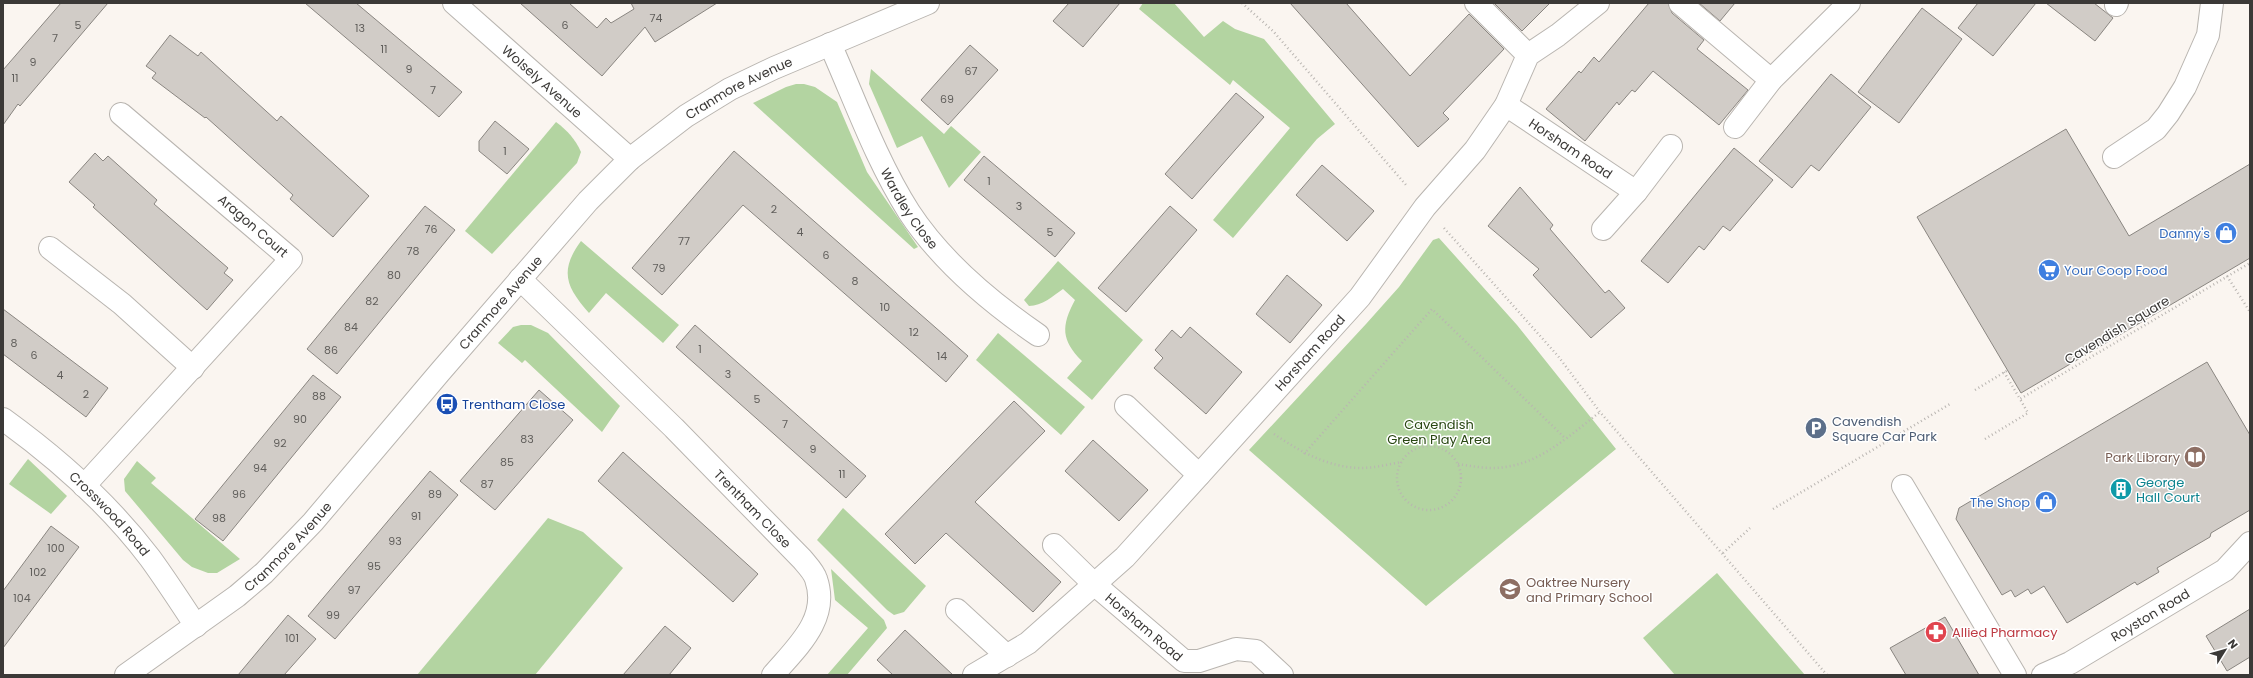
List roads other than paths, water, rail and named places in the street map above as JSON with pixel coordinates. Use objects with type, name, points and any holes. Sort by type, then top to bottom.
[{"type":"street","name":"Wolsely Avenue","points":[[454,3],[630,159]]},
{"type":"street","name":"Cranmore Avenue","points":[[126,675],[237,596],[264,572],[313,522],[588,201],[630,159],[686,116],[714,98],[747,80],[928,3]]},
{"type":"street","points":[[1476,3],[1528,55],[1598,3]]},
{"type":"street","points":[[1680,3],[1771,80]]},
{"type":"street","points":[[1735,127],[1771,80],[1849,3]]},
{"type":"street","points":[[2114,157],[2156,129],[2168,114],[2185,87],[2208,35],[2212,3]]},
{"type":"street","name":"Wardley Close","points":[[830,44],[867,129],[909,212],[941,253],[1006,313],[1038,335]]},
{"type":"street","name":"Horsham Road","points":[[974,675],[1028,644],[1125,557],[1360,297],[1426,207],[1475,150],[1506,105],[1528,55]]},
{"type":"street","name":"Horsham Road","points":[[1506,105],[1636,192]]},
{"type":"street","name":"Aragon Court","points":[[84,486],[292,259],[121,114]]},
{"type":"street","points":[[1603,229],[1636,192],[1671,146]]},
{"type":"street","points":[[50,248],[122,304],[193,368]]},
{"type":"street","name":"Trentham Close","points":[[520,279],[674,428],[802,559],[816,579],[818,614],[808,634],[772,675]]},
{"type":"street","points":[[1126,406],[1199,475]]},
{"type":"street","name":"Crosswood Road","points":[[3,419],[45,451],[84,486],[149,557],[196,626]]},
{"type":"street","points":[[1903,486],[2015,675]]},
{"type":"street","name":"Royston Road","points":[[2043,675],[2074,661],[2225,570],[2250,544]]},
{"type":"street","points":[[1054,545],[1094,584]]},
{"type":"street","name":"Horsham Road","points":[[1094,584],[1184,661],[1199,661],[1236,649],[1256,651],[1282,675]]},
{"type":"street","points":[[957,610],[1007,656]]},
{"type":"place","name":"Danny's","points":[[2226,233]]},
{"type":"place","name":"Your Coop Food","points":[[2049,270]]},
{"type":"place","name":"Trentham Close","points":[[447,404]]},
{"type":"place","name":"Cavendish Square Car Park","points":[[1816,428]]},
{"type":"place","name":"Park Library","points":[[2195,457]]},
{"type":"place","name":"George Hall Court","points":[[2121,489]]},
{"type":"place","name":"The Shop","points":[[2046,502]]},
{"type":"place","name":"Oaktree Nursery and Primary School","points":[[1510,589]]},
{"type":"place","name":"Allied Pharmacy","points":[[1936,632]]},
{"type":"park label","name":"Cavendish Green Play Area","points":[[1439,432]]}]
